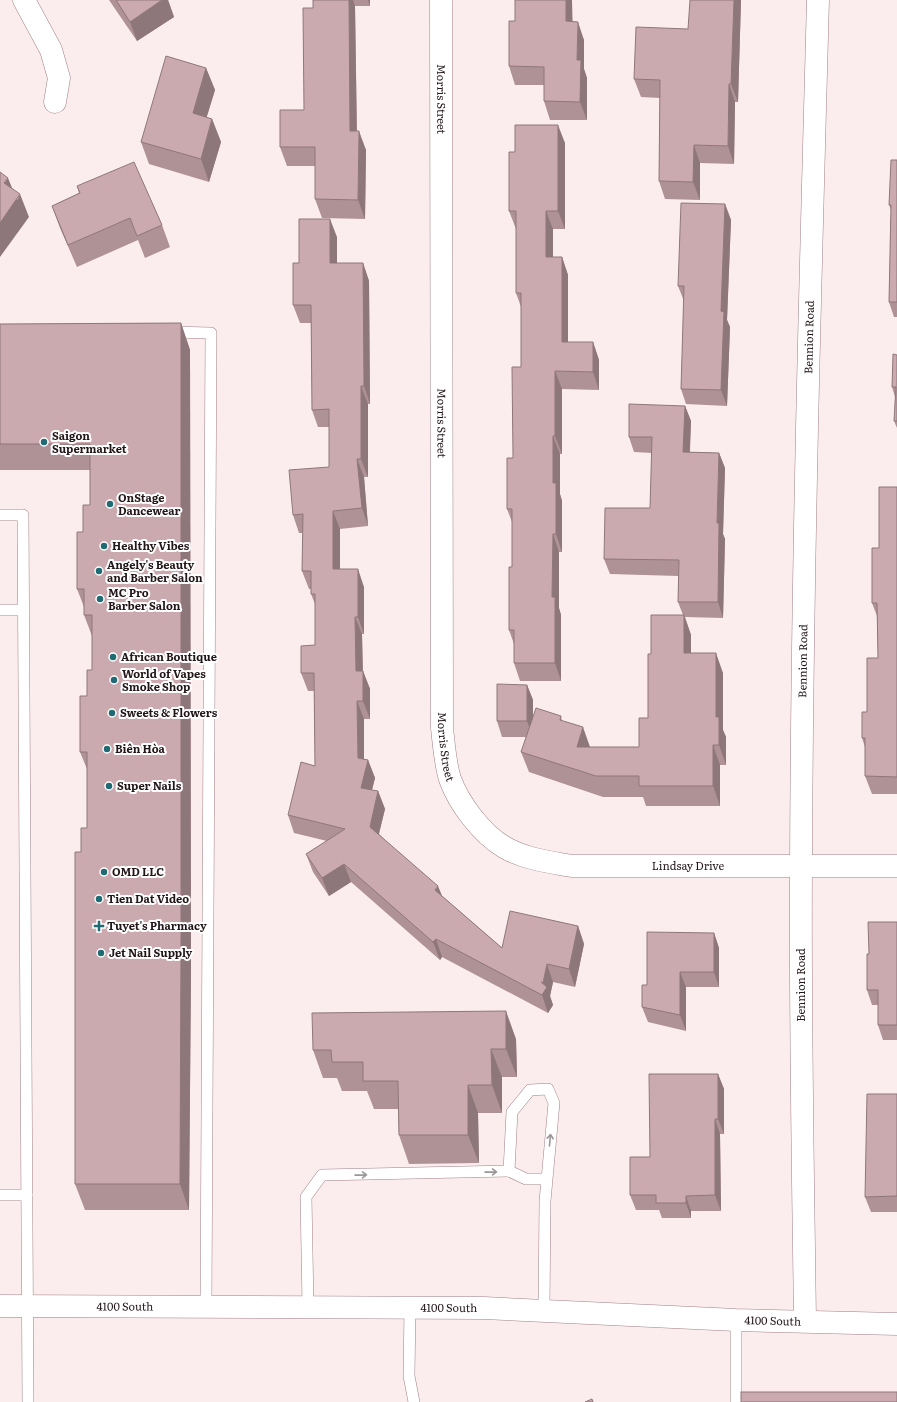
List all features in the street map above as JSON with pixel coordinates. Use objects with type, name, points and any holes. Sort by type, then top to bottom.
[{"type":"street","points":[[24,0],[51,50],[59,78],[55,102]]},
{"type":"street","name":"Morris Street","points":[[441,0],[442,728],[450,779],[465,808],[487,834]]},
{"type":"street","name":"Bennion Road","points":[[805,1321],[801,866],[802,673],[810,283],[818,0]]},
{"type":"street","name":"Lindsay Drive","points":[[487,834],[505,848],[528,857],[572,866],[897,866]]},
{"type":"street","name":"4100 South","points":[[0,1306],[308,1306],[544,1310],[736,1320],[897,1324]]},
{"type":"lane","points":[[156,332],[211,333],[206,1306]]},
{"type":"lane","points":[[0,515],[22,515],[28,1402]]},
{"type":"lane","points":[[0,610],[23,610]]},
{"type":"lane","points":[[509,1172],[512,1112],[530,1090],[548,1089],[554,1104],[545,1201],[544,1310]]},
{"type":"lane","points":[[308,1306],[306,1197],[322,1175],[509,1172],[526,1179],[547,1179]]},
{"type":"lane","points":[[0,1195],[27,1195]]},
{"type":"lane","points":[[410,1308],[409,1376],[414,1402]]},
{"type":"lane","points":[[736,1320],[736,1402]]},
{"type":"building","points":[[116,0],[162,0],[130,22]]},
{"type":"building","points":[[313,0],[349,0],[350,131],[359,131],[358,200],[315,199],[315,147],[280,147],[280,110],[304,110],[303,8],[313,8]]},
{"type":"building","points":[[515,0],[566,0],[566,21],[578,22],[577,60],[581,60],[580,102],[544,101],[544,67],[509,66],[509,21],[515,21]]},
{"type":"building","points":[[690,0],[734,0],[731,84],[729,84],[728,146],[694,145],[693,182],[659,181],[660,80],[634,79],[636,27],[688,29]]},
{"type":"building","points":[[166,56],[206,68],[193,113],[212,119],[201,159],[141,142]]},
{"type":"building","points":[[515,125],[558,125],[558,211],[546,211],[546,257],[562,257],[562,342],[593,342],[593,372],[555,371],[553,483],[556,483],[556,534],[553,534],[552,597],[555,597],[555,663],[514,663],[514,630],[509,630],[509,567],[512,567],[512,509],[507,509],[507,458],[513,458],[512,367],[521,367],[521,293],[516,293],[516,211],[509,211],[509,152],[515,152]]},
{"type":"building","points":[[891,160],[897,160],[897,302],[889,302],[891,205],[889,205]]},
{"type":"building","points":[[134,162],[162,225],[137,236],[130,218],[68,245],[52,206],[80,193],[77,186]]},
{"type":"building","points":[[0,172],[8,178],[4,183],[20,194],[0,223]]},
{"type":"building","points":[[681,203],[725,204],[721,311],[724,312],[721,390],[681,389],[684,286],[678,286]]},
{"type":"building","points":[[299,219],[330,219],[330,263],[363,263],[364,386],[361,386],[361,459],[357,459],[362,508],[333,511],[333,569],[358,569],[358,617],[355,617],[356,671],[363,671],[363,701],[357,701],[358,758],[368,760],[361,788],[378,791],[370,827],[438,886],[435,890],[502,948],[510,911],[578,926],[569,969],[547,964],[543,983],[541,982],[547,987],[542,995],[436,939],[433,942],[344,864],[322,878],[306,854],[345,829],[288,815],[301,762],[315,766],[314,673],[301,673],[301,646],[315,645],[315,594],[311,594],[311,571],[302,571],[303,514],[293,515],[289,470],[329,467],[329,409],[312,410],[311,305],[293,305],[293,263],[299,263]]},
{"type":"building","points":[[181,323],[180,1184],[75,1184],[75,852],[81,852],[81,828],[87,828],[87,752],[80,752],[80,696],[87,696],[87,670],[92,670],[92,615],[84,615],[84,589],[77,589],[77,532],[83,532],[83,505],[90,505],[90,444],[0,444],[0,324]]},
{"type":"building","points":[[893,354],[897,355],[897,421],[894,421],[896,387],[892,387]]},
{"type":"building","points":[[629,404],[685,406],[683,452],[719,453],[717,523],[719,523],[718,602],[678,602],[679,560],[604,559],[605,508],[650,508],[652,437],[629,437]]},
{"type":"building","points":[[879,487],[897,487],[897,777],[865,776],[865,738],[862,738],[862,712],[867,712],[867,658],[878,658],[877,603],[872,603],[872,548],[879,548]]},
{"type":"building","points":[[651,615],[684,615],[684,653],[716,653],[716,717],[719,717],[719,745],[713,745],[713,786],[639,786],[639,776],[596,776],[521,752],[536,708],[561,716],[560,720],[583,727],[577,747],[639,747],[639,718],[648,718],[648,654],[651,654]]},
{"type":"building","points":[[497,684],[527,685],[527,721],[497,721]]},
{"type":"building","points":[[868,922],[897,922],[897,1025],[878,1025],[878,990],[867,990],[867,954],[869,954]]},
{"type":"building","points":[[647,932],[714,933],[714,972],[680,972],[680,1015],[642,1007],[642,985],[647,985]]},
{"type":"building","points":[[506,1011],[506,1049],[491,1049],[492,1085],[468,1085],[468,1135],[399,1135],[398,1081],[363,1081],[363,1062],[332,1062],[331,1050],[313,1050],[312,1013]]},
{"type":"building","points":[[649,1074],[718,1074],[718,1119],[715,1119],[715,1195],[686,1196],[686,1203],[656,1203],[656,1195],[630,1195],[630,1157],[650,1157]]},
{"type":"building","points":[[867,1094],[897,1094],[897,1196],[865,1197]]},
{"type":"building","points":[[741,1392],[897,1392],[897,1402],[741,1402]]},
{"type":"building","points":[[592,1399],[593,1402],[585,1402]]},
{"type":"place","name":"Saigon Supermarket","points":[[44,442]]},
{"type":"place","name":"OnStage Dancewear","points":[[110,504]]},
{"type":"place","name":"Healthy Vibes","points":[[104,546]]},
{"type":"place","name":"Angely's Beauty and Barber Salon","points":[[99,571]]},
{"type":"place","name":"MC Pro Barber Salon","points":[[100,599]]},
{"type":"place","name":"African Boutique","points":[[113,657]]},
{"type":"place","name":"World of Vapes Smoke Shop","points":[[114,680]]},
{"type":"place","name":"Sweets & Flowers","points":[[112,713]]},
{"type":"place","name":"Biên Hòa","points":[[107,749]]},
{"type":"place","name":"Super Nails","points":[[109,786]]},
{"type":"place","name":"OMD LLC","points":[[104,872]]},
{"type":"place","name":"Tien Dat Video","points":[[99,899]]},
{"type":"place","name":"Tuyet's Pharmacy","points":[[99,926]]},
{"type":"place","name":"Jet Nail Supply","points":[[101,953]]}]
